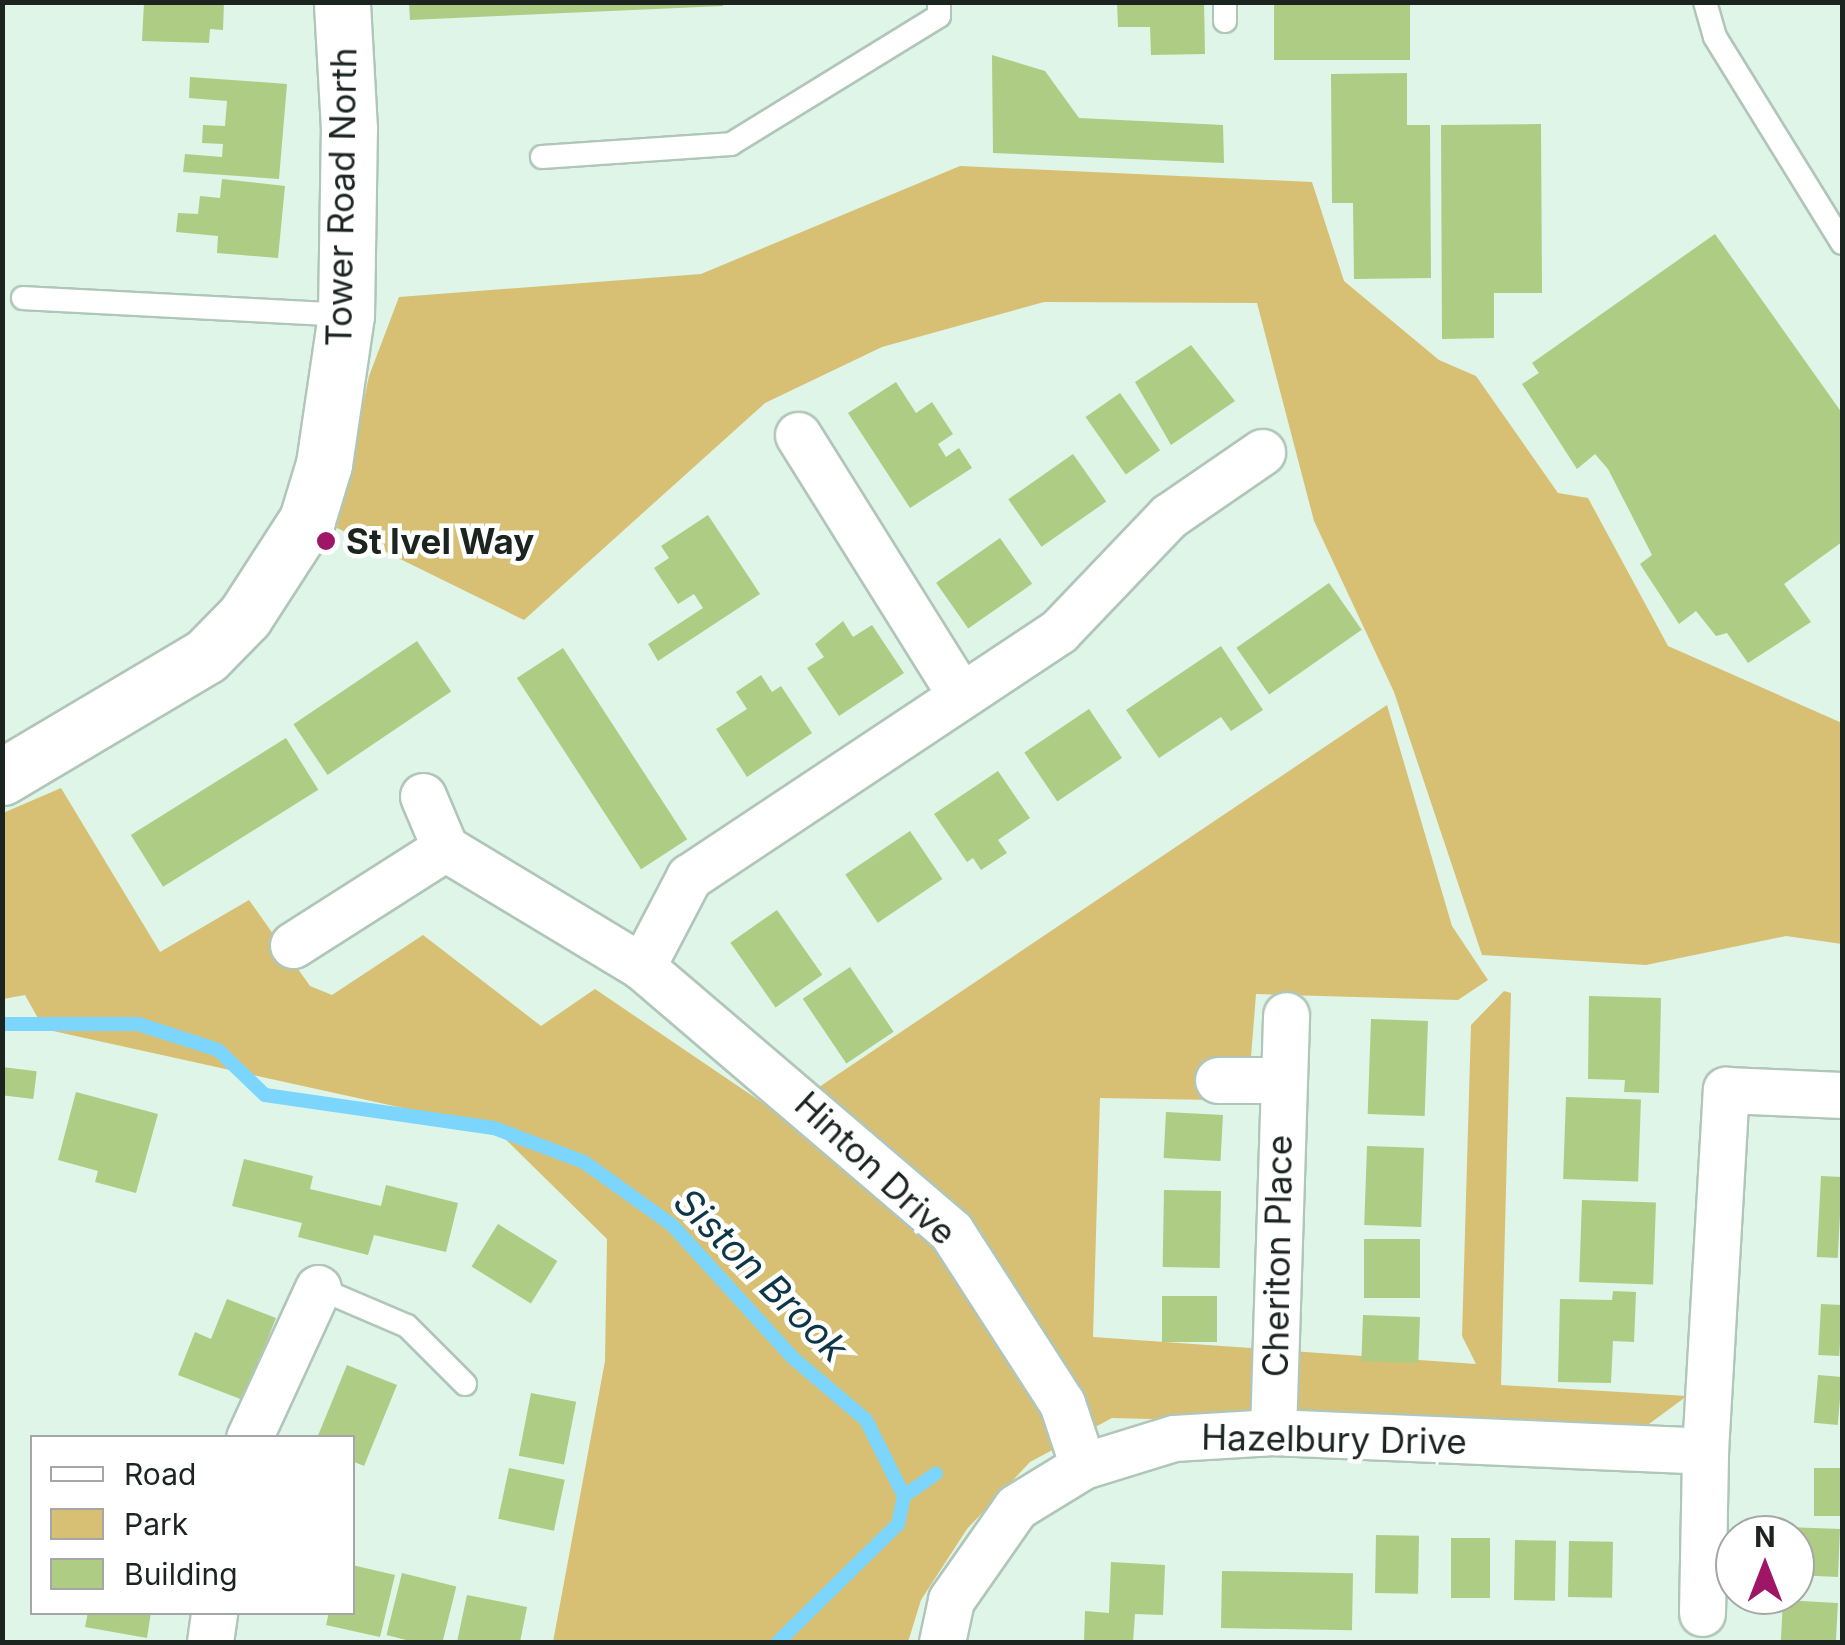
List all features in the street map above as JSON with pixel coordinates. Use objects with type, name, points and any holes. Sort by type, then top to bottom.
[{"type":"street","name":"Tower Road North","points":[[2,777],[162,688],[246,616],[307,520],[324,464],[346,315],[342,2]]},
{"type":"street","points":[[798,434],[960,694]]},
{"type":"street","points":[[642,968],[689,877],[1059,631],[1169,516],[1262,452]]},
{"type":"street","points":[[293,945],[445,848],[423,796]]},
{"type":"street","name":"Hinton Drive","points":[[445,848],[642,968],[952,1230],[1062,1403],[1082,1466]]},
{"type":"street","name":"Cheriton Place","points":[[1273,1432],[1286,1015]]},
{"type":"street","points":[[1218,1080],[1282,1080]]},
{"type":"street","points":[[1702,1613],[1706,1450],[1726,1090],[1842,1095]]},
{"type":"street","points":[[249,1435],[318,1288]]},
{"type":"street","name":"Hazelbury Drive","points":[[942,1642],[950,1600],[1016,1507],[1082,1466],[1174,1438],[1273,1432],[1706,1450]]},
{"type":"street","points":[[210,1642],[214,1615]]},
{"type":"lane","points":[[542,158],[731,144],[939,16],[939,2]]},
{"type":"lane","points":[[1705,2],[1716,37],[1842,241]]},
{"type":"lane","points":[[24,298],[346,315]]},
{"type":"lane","points":[[318,1288],[407,1326],[465,1384]]},
{"type":"green space","points":[[960,166],[1312,182],[1344,281],[1439,360],[1476,376],[1558,493],[1588,498],[1668,646],[1842,723],[1842,944],[1786,936],[1646,965],[1482,955],[1394,692],[1314,521],[1257,303],[1044,302],[882,347],[765,403],[524,620],[337,528],[369,376],[399,297],[701,274]]},
{"type":"green space","points":[[1387,705],[1452,926],[1488,980],[1458,1000],[1256,994],[1251,1057],[1216,1061],[1214,1100],[1100,1098],[1093,1337],[1476,1364],[1462,1336],[1471,1025],[1504,991],[1511,993],[1501,1385],[1687,1396],[1638,1432],[1112,1418],[1030,1462],[967,1529],[921,1600],[908,1642],[553,1642],[605,1361],[607,1239],[494,1128],[44,1029],[25,995],[3,999],[3,813],[61,788],[160,952],[249,900],[310,986],[332,995],[423,935],[541,1026],[595,989],[779,1114]]},
{"type":"building","points":[[144,2],[224,2],[223,30],[210,29],[209,43],[142,41]]},
{"type":"building","points":[[409,2],[723,2],[723,6],[410,20]]},
{"type":"building","points":[[1117,2],[1204,2],[1205,54],[1151,55],[1150,27],[1118,27]]},
{"type":"building","points":[[1274,2],[1410,2],[1410,60],[1274,60]]},
{"type":"building","points":[[992,55],[1045,71],[1079,118],[1223,125],[1224,163],[993,153]]},
{"type":"building","points":[[1407,73],[1407,125],[1430,125],[1431,278],[1354,279],[1353,203],[1332,203],[1331,74]]},
{"type":"building","points":[[190,77],[287,84],[279,179],[183,172],[185,154],[222,157],[223,144],[202,143],[203,125],[225,126],[227,101],[189,98]]},
{"type":"building","points":[[1541,124],[1542,293],[1494,293],[1494,338],[1442,339],[1441,125]]},
{"type":"building","points":[[222,179],[285,186],[278,258],[217,253],[218,236],[176,232],[178,213],[198,214],[200,196],[220,198]]},
{"type":"building","points":[[1715,234],[1842,413],[1842,542],[1784,584],[1811,622],[1748,663],[1727,633],[1716,636],[1696,611],[1679,624],[1640,564],[1652,555],[1608,469],[1595,454],[1577,469],[1522,384],[1539,373],[1532,363]]},
{"type":"building","points":[[1191,345],[1235,401],[1171,445],[1135,382]]},
{"type":"building","points":[[896,382],[916,413],[932,402],[953,434],[938,444],[946,457],[959,448],[972,468],[910,508],[848,413]]},
{"type":"building","points":[[1120,393],[1160,450],[1126,474],[1086,417]]},
{"type":"building","points":[[1073,454],[1106,502],[1042,547],[1008,499]]},
{"type":"building","points":[[708,515],[760,594],[658,661],[648,644],[703,608],[694,594],[678,604],[654,568],[669,558],[661,546]]},
{"type":"building","points":[[1000,538],[1032,584],[968,629],[936,583]]},
{"type":"building","points":[[1329,583],[1362,630],[1269,695],[1236,648]]},
{"type":"building","points":[[843,621],[853,637],[872,625],[904,673],[839,716],[807,668],[824,657],[815,644]]},
{"type":"building","points":[[417,641],[451,692],[328,775],[293,724]]},
{"type":"building","points":[[1221,646],[1263,710],[1231,731],[1221,717],[1159,758],[1126,710]]},
{"type":"building","points":[[563,648],[687,839],[641,869],[517,678]]},
{"type":"building","points":[[761,675],[772,692],[781,686],[812,733],[747,777],[716,729],[747,709],[736,692]]},
{"type":"building","points":[[1089,709],[1122,758],[1057,802],[1024,753]]},
{"type":"building","points":[[286,738],[318,790],[163,887],[131,835]]},
{"type":"building","points":[[998,771],[1030,818],[998,840],[1007,853],[981,870],[973,858],[967,862],[934,814]]},
{"type":"building","points":[[910,831],[942,879],[878,923],[845,875]]},
{"type":"building","points":[[777,910],[822,975],[776,1007],[730,943]]},
{"type":"building","points":[[850,967],[894,1032],[846,1064],[803,999]]},
{"type":"building","points":[[1589,996],[1661,998],[1659,1093],[1624,1092],[1625,1080],[1588,1079]]},
{"type":"building","points":[[1371,1019],[1428,1021],[1425,1116],[1368,1114]]},
{"type":"building","points":[[2,1067],[37,1071],[33,1099],[2,1095]]},
{"type":"building","points":[[76,1092],[158,1114],[136,1193],[95,1182],[98,1171],[58,1160]]},
{"type":"building","points":[[1566,1097],[1641,1100],[1638,1182],[1563,1179]]},
{"type":"building","points":[[1166,1112],[1223,1115],[1221,1161],[1164,1158]]},
{"type":"building","points":[[1367,1146],[1424,1148],[1421,1227],[1364,1225]]},
{"type":"building","points":[[244,1159],[313,1176],[310,1189],[381,1206],[386,1185],[458,1203],[446,1252],[374,1235],[368,1255],[298,1237],[302,1223],[232,1206]]},
{"type":"building","points":[[1821,1176],[1842,1177],[1838,1258],[1817,1257]]},
{"type":"building","points":[[1164,1190],[1221,1191],[1220,1268],[1163,1267]]},
{"type":"building","points":[[1582,1200],[1656,1203],[1653,1285],[1579,1282]]},
{"type":"building","points":[[498,1224],[557,1261],[531,1303],[472,1266]]},
{"type":"building","points":[[1364,1239],[1420,1239],[1420,1298],[1364,1298]]},
{"type":"building","points":[[1613,1291],[1636,1292],[1634,1342],[1613,1341],[1611,1383],[1558,1382],[1560,1299],[1612,1300]]},
{"type":"building","points":[[1162,1296],[1217,1296],[1217,1342],[1162,1342]]},
{"type":"building","points":[[227,1299],[276,1318],[243,1400],[178,1375],[195,1332],[211,1339]]},
{"type":"building","points":[[1821,1304],[1842,1305],[1839,1356],[1818,1355]]},
{"type":"building","points":[[1363,1315],[1420,1317],[1418,1363],[1361,1361]]},
{"type":"building","points":[[347,1365],[397,1385],[364,1466],[355,1462],[355,1435],[318,1435]]},
{"type":"building","points":[[1818,1375],[1842,1377],[1838,1425],[1814,1423]]},
{"type":"building","points":[[531,1393],[576,1402],[564,1465],[519,1456]]},
{"type":"building","points":[[509,1468],[565,1480],[554,1531],[498,1519]]},
{"type":"building","points":[[1814,1468],[1842,1468],[1842,1516],[1814,1515]]},
{"type":"building","points":[[1815,1528],[1840,1529],[1838,1577],[1815,1576]]},
{"type":"building","points":[[1376,1535],[1419,1536],[1418,1594],[1375,1593]]},
{"type":"building","points":[[1451,1538],[1490,1538],[1490,1598],[1451,1598]]},
{"type":"building","points":[[1515,1540],[1556,1541],[1555,1601],[1514,1600]]},
{"type":"building","points":[[1569,1541],[1613,1542],[1612,1598],[1568,1597]]},
{"type":"building","points":[[1111,1562],[1165,1565],[1163,1615],[1135,1614],[1133,1642],[1084,1642],[1085,1611],[1109,1613]]},
{"type":"building","points":[[355,1566],[395,1575],[380,1637],[326,1625],[328,1615],[355,1615]]},
{"type":"building","points":[[1222,1571],[1353,1573],[1352,1630],[1221,1628]]},
{"type":"building","points":[[402,1573],[456,1587],[443,1642],[414,1642],[387,1635]]},
{"type":"building","points":[[467,1595],[527,1607],[520,1642],[457,1642]]},
{"type":"building","points":[[1815,1602],[1838,1603],[1836,1642],[1781,1642],[1782,1615],[1815,1615]]},
{"type":"building","points":[[87,1615],[151,1615],[147,1638],[85,1627]]},
{"type":"waterway","name":"Siston Brook","points":[[2,1024],[138,1024],[218,1050],[265,1095],[494,1128],[584,1162],[672,1225],[793,1358],[866,1420],[904,1496],[898,1524],[778,1642]]},
{"type":"waterway","points":[[904,1496],[936,1474]]},
{"type":"place","name":"St Ivel Way","points":[[326,541]]}]
